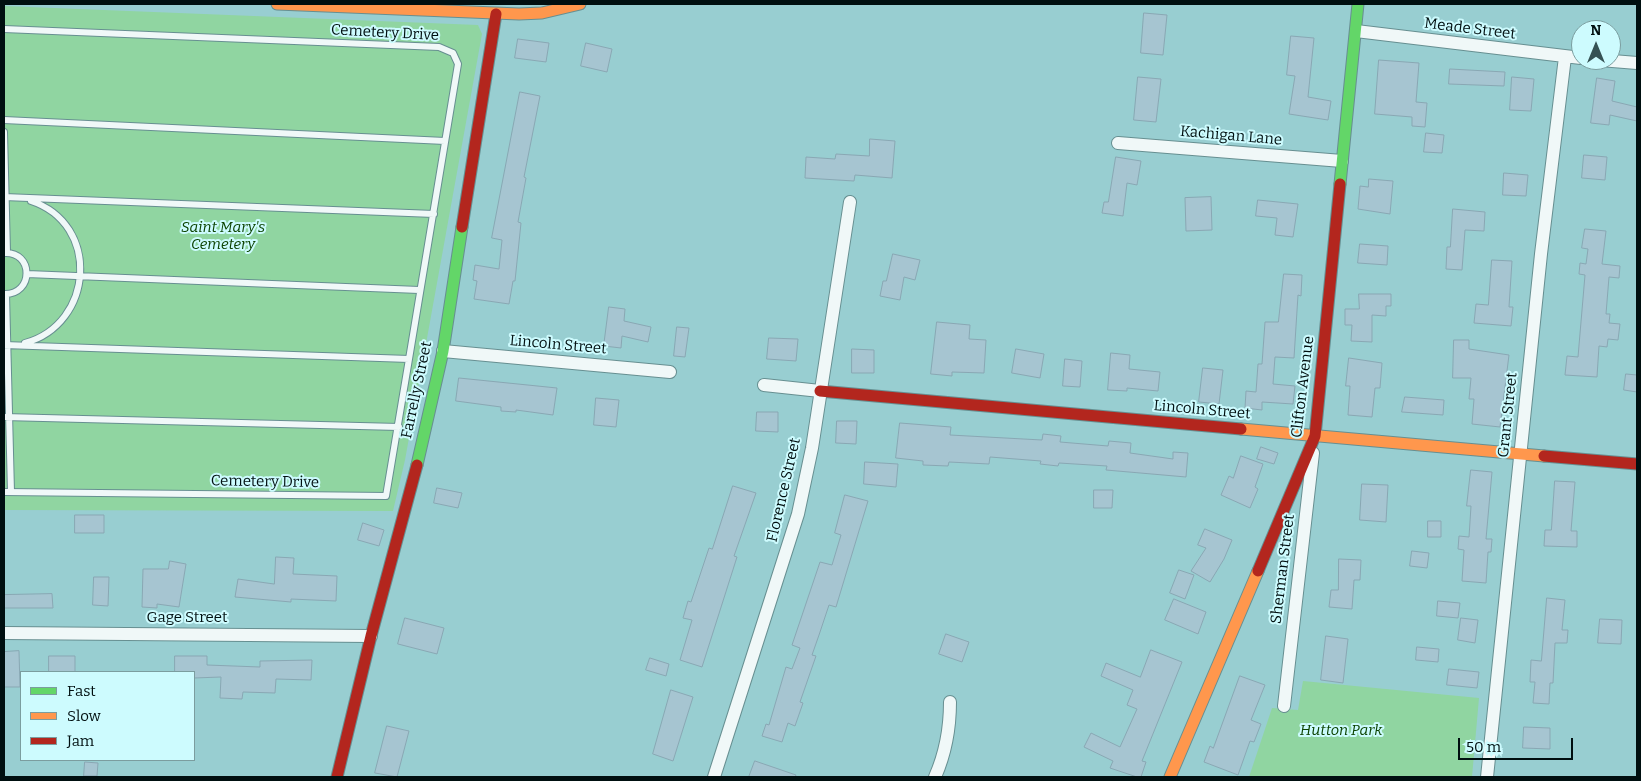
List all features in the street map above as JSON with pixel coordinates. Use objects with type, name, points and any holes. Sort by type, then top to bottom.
[{"type":"street","points":[[277,4],[497,9],[542,13],[580,4]]},
{"type":"street","name":"Clifton Avenue","points":[[1170,777],[1314,436],[1358,4]]},
{"type":"street","name":"Farrelly Street","points":[[337,777],[371,636],[410,497],[443,351],[497,9]]},
{"type":"street","name":"Meade Street","points":[[1356,31],[1571,57]]},
{"type":"street","name":"Grant Street","points":[[1487,777],[1541,254],[1565,57]]},
{"type":"street","points":[[1621,62],[1637,63]]},
{"type":"street","name":"Kachigan Lane","points":[[1118,143],[1342,161]]},
{"type":"street","name":"Florence Street","points":[[714,777],[798,514],[812,448],[850,202]]},
{"type":"street","name":"Lincoln Street","points":[[443,351],[670,372]]},
{"type":"street","name":"Lincoln Street","points":[[764,385],[1637,464]]},
{"type":"street","name":"Sherman Street","points":[[1284,706],[1314,436]]},
{"type":"street","name":"Gage Street","points":[[4,633],[371,636]]},
{"type":"street","points":[[935,777],[944,756],[950,729],[950,702]]},
{"type":"lane","name":"Cemetery Drive","points":[[4,29],[439,47],[453,53],[458,64],[386,496],[4,492]]},
{"type":"lane","points":[[4,120],[445,141]]},
{"type":"lane","points":[[4,132],[5,253],[15,254],[22,259],[27,274],[21,288],[14,293],[5,294],[7,417],[11,492]]},
{"type":"lane","points":[[4,198],[434,214]]},
{"type":"lane","points":[[19,345],[34,341],[56,325],[73,301],[79,289],[81,276],[80,256],[74,239],[57,216],[33,201],[20,198]]},
{"type":"lane","points":[[27,274],[419,290]]},
{"type":"lane","points":[[6,345],[409,359]]},
{"type":"lane","points":[[7,417],[399,427]]},
{"type":"green space","name":"Saint Mary's Cemetery","points":[[4,6],[478,25],[482,34],[405,460],[393,511],[4,510]]},
{"type":"green space","name":"Hutton Park","points":[[1303,681],[1479,698],[1472,777],[1249,777],[1272,708],[1298,710]]},
{"type":"building","points":[[1144,13],[1167,15],[1163,55],[1141,53]]},
{"type":"building","points":[[1291,36],[1314,38],[1308,97],[1331,101],[1328,120],[1289,114],[1295,76],[1287,75]]},
{"type":"building","points":[[518,39],[549,43],[546,62],[515,58]]},
{"type":"building","points":[[586,43],[612,49],[607,72],[581,66]]},
{"type":"building","points":[[1379,60],[1419,63],[1416,102],[1427,103],[1425,127],[1412,126],[1412,117],[1375,114]]},
{"type":"building","points":[[1450,69],[1505,72],[1504,86],[1449,84]]},
{"type":"building","points":[[1138,77],[1161,79],[1156,122],[1134,120]]},
{"type":"building","points":[[1512,77],[1534,79],[1531,111],[1510,110]]},
{"type":"building","points":[[1597,78],[1615,81],[1612,101],[1637,107],[1637,121],[1610,115],[1609,125],[1591,123]]},
{"type":"building","points":[[520,92],[540,96],[524,177],[526,178],[518,222],[521,223],[515,281],[513,281],[509,304],[474,299],[477,281],[473,280],[475,265],[499,269],[502,240],[492,238]]},
{"type":"building","points":[[1426,133],[1444,135],[1442,153],[1424,152]]},
{"type":"building","points":[[870,139],[895,141],[892,178],[855,175],[854,181],[805,178],[806,157],[835,159],[836,154],[869,156]]},
{"type":"building","points":[[1584,155],[1607,157],[1605,180],[1582,178]]},
{"type":"building","points":[[1116,157],[1141,161],[1137,185],[1127,183],[1123,216],[1102,213],[1104,202],[1108,202]]},
{"type":"building","points":[[1504,173],[1528,175],[1526,196],[1503,195]]},
{"type":"building","points":[[1369,179],[1393,181],[1390,214],[1358,209],[1360,186],[1368,187]]},
{"type":"building","points":[[1211,197],[1212,230],[1186,231],[1185,198]]},
{"type":"building","points":[[1258,200],[1298,204],[1293,237],[1275,235],[1277,218],[1256,216]]},
{"type":"building","points":[[1453,209],[1485,212],[1484,231],[1465,230],[1462,270],[1446,269],[1447,247],[1450,247]]},
{"type":"building","points":[[1585,229],[1606,231],[1602,264],[1620,266],[1619,278],[1609,277],[1606,314],[1610,314],[1609,323],[1620,324],[1618,340],[1608,339],[1607,347],[1599,346],[1597,377],[1565,375],[1567,356],[1578,357],[1585,275],[1579,274],[1580,263],[1586,264],[1588,249],[1582,248]]},
{"type":"building","points":[[1360,244],[1388,246],[1387,265],[1358,263]]},
{"type":"building","points":[[893,254],[920,260],[915,280],[904,277],[900,300],[880,296],[883,281],[886,281]]},
{"type":"building","points":[[1492,260],[1512,261],[1509,307],[1513,307],[1511,326],[1474,323],[1476,304],[1488,305]]},
{"type":"building","points":[[1284,274],[1302,275],[1301,296],[1298,295],[1294,358],[1275,357],[1273,384],[1295,386],[1293,404],[1262,402],[1262,410],[1245,408],[1246,391],[1256,392],[1258,364],[1262,364],[1265,322],[1278,322]]},
{"type":"building","points":[[1359,294],[1391,294],[1391,306],[1386,306],[1386,316],[1372,315],[1372,342],[1351,341],[1352,325],[1345,325],[1345,309],[1359,309]]},
{"type":"building","points":[[609,307],[625,309],[624,321],[651,327],[648,342],[622,336],[621,348],[604,346]]},
{"type":"building","points":[[937,322],[970,325],[969,339],[986,340],[984,373],[952,372],[952,376],[931,374]]},
{"type":"building","points":[[677,327],[689,328],[685,357],[674,356]]},
{"type":"building","points":[[769,338],[798,339],[796,361],[767,359]]},
{"type":"building","points":[[1454,340],[1469,340],[1469,349],[1509,355],[1500,427],[1472,424],[1474,399],[1469,399],[1471,378],[1453,378]]},
{"type":"building","points":[[852,349],[874,350],[874,373],[852,373]]},
{"type":"building","points":[[1016,349],[1044,354],[1040,378],[1012,373]]},
{"type":"building","points":[[1111,353],[1130,355],[1129,369],[1160,372],[1158,391],[1127,388],[1127,391],[1108,390]]},
{"type":"building","points":[[1349,358],[1382,363],[1380,388],[1375,388],[1372,417],[1348,415],[1350,386],[1346,386]]},
{"type":"building","points":[[1065,359],[1082,361],[1080,387],[1063,386]]},
{"type":"building","points":[[1203,368],[1223,370],[1219,404],[1199,402]]},
{"type":"building","points":[[1626,374],[1637,375],[1637,392],[1624,390]]},
{"type":"building","points":[[459,378],[557,388],[553,415],[516,410],[516,412],[501,411],[501,407],[456,401]]},
{"type":"building","points":[[1405,397],[1444,400],[1443,415],[1402,412]]},
{"type":"building","points":[[596,398],[619,400],[616,427],[594,425]]},
{"type":"building","points":[[757,412],[778,412],[778,432],[756,431]]},
{"type":"building","points":[[837,421],[857,421],[856,444],[836,443]]},
{"type":"building","points":[[900,423],[951,427],[950,435],[1042,440],[1043,434],[1061,436],[1060,442],[1108,446],[1109,441],[1131,443],[1130,453],[1173,459],[1173,452],[1188,453],[1186,477],[1106,470],[1107,466],[1059,463],[1058,466],[1040,464],[1041,461],[990,457],[989,464],[949,462],[948,466],[923,465],[923,461],[896,458]]},
{"type":"building","points":[[1261,447],[1278,453],[1274,464],[1257,459]]},
{"type":"building","points":[[1241,456],[1263,464],[1255,487],[1258,489],[1250,508],[1221,495],[1229,476],[1233,478]]},
{"type":"building","points":[[865,462],[898,464],[896,487],[864,484]]},
{"type":"building","points":[[1471,470],[1492,472],[1486,539],[1492,539],[1491,552],[1488,552],[1486,583],[1462,581],[1464,550],[1458,549],[1459,536],[1469,537],[1471,506],[1467,506]]},
{"type":"building","points":[[1555,481],[1575,482],[1571,531],[1577,531],[1577,547],[1544,546],[1545,530],[1551,530]]},
{"type":"building","points":[[1362,484],[1388,485],[1386,522],[1360,520]]},
{"type":"building","points":[[733,486],[756,493],[734,556],[737,557],[702,667],[680,660],[692,620],[683,618],[688,601],[691,602],[709,548],[712,549]]},
{"type":"building","points":[[437,488],[462,493],[458,508],[434,503]]},
{"type":"building","points":[[1094,490],[1113,490],[1112,508],[1094,508]]},
{"type":"building","points":[[845,495],[868,501],[836,607],[829,605],[812,655],[816,656],[800,702],[803,703],[795,726],[788,723],[782,742],[762,736],[766,724],[769,725],[786,667],[792,669],[800,648],[792,645],[820,562],[832,565],[841,535],[835,533]]},
{"type":"building","points":[[75,515],[104,515],[104,533],[75,533]]},
{"type":"building","points":[[1428,521],[1441,521],[1441,537],[1428,537]]},
{"type":"building","points":[[363,523],[384,530],[379,546],[358,540]]},
{"type":"building","points":[[1205,529],[1232,540],[1224,559],[1210,582],[1191,571],[1206,548],[1198,545]]},
{"type":"building","points":[[1412,551],[1429,553],[1427,568],[1410,566]]},
{"type":"building","points":[[276,557],[294,558],[293,574],[337,576],[336,601],[291,599],[291,602],[235,597],[238,579],[274,584]]},
{"type":"building","points":[[1339,559],[1361,560],[1360,580],[1354,580],[1352,609],[1329,607],[1331,590],[1338,590]]},
{"type":"building","points":[[170,561],[186,564],[179,607],[157,604],[157,608],[142,607],[143,569],[168,569]]},
{"type":"building","points":[[1179,570],[1194,575],[1185,599],[1170,593]]},
{"type":"building","points":[[94,577],[109,577],[108,606],[93,605]]},
{"type":"building","points":[[52,594],[53,608],[4,608],[4,595]]},
{"type":"building","points":[[1547,598],[1565,600],[1562,630],[1568,630],[1567,643],[1555,643],[1553,683],[1550,683],[1549,704],[1533,703],[1535,682],[1530,682],[1531,660],[1541,661]]},
{"type":"building","points":[[1174,599],[1206,612],[1198,634],[1165,620]]},
{"type":"building","points":[[1438,601],[1460,603],[1458,618],[1437,616]]},
{"type":"building","points":[[405,618],[444,628],[437,654],[398,644]]},
{"type":"building","points":[[1461,618],[1478,620],[1475,643],[1458,640]]},
{"type":"building","points":[[1600,619],[1622,620],[1621,644],[1598,643]]},
{"type":"building","points":[[946,634],[969,642],[962,662],[939,654]]},
{"type":"building","points":[[1326,636],[1348,639],[1343,683],[1321,680]]},
{"type":"building","points":[[1417,647],[1439,649],[1438,662],[1416,660]]},
{"type":"building","points":[[1151,650],[1182,662],[1142,761],[1146,762],[1141,777],[1137,777],[1110,768],[1113,761],[1084,747],[1091,733],[1120,747],[1137,709],[1127,705],[1133,690],[1101,676],[1106,663],[1140,677]]},
{"type":"building","points":[[19,651],[20,687],[4,687],[4,652]]},
{"type":"building","points":[[49,656],[75,656],[75,671],[49,671]]},
{"type":"building","points":[[175,656],[207,656],[207,665],[260,667],[260,661],[312,660],[311,680],[276,679],[275,693],[243,692],[242,699],[220,698],[221,677],[195,678],[195,671],[175,671]]},
{"type":"building","points":[[650,658],[669,664],[666,676],[646,670]]},
{"type":"building","points":[[1449,669],[1479,672],[1477,688],[1447,685]]},
{"type":"building","points":[[1240,676],[1265,685],[1251,720],[1261,724],[1254,742],[1250,741],[1238,775],[1204,762],[1210,746],[1213,748]]},
{"type":"building","points":[[671,690],[693,697],[673,761],[653,754]]},
{"type":"building","points":[[387,726],[409,731],[397,777],[375,773]]},
{"type":"building","points":[[1524,727],[1550,728],[1550,749],[1523,748]]},
{"type":"building","points":[[755,761],[796,775],[795,777],[749,777]]},
{"type":"building","points":[[85,762],[98,763],[97,776],[84,776]]},
{"type":"traffic: fast","points":[[1340,184],[1358,4]]},
{"type":"traffic: fast","points":[[417,465],[443,351],[462,227]]},
{"type":"traffic: slow","points":[[277,4],[519,14],[542,13],[580,4]]},
{"type":"traffic: slow","points":[[1241,429],[1544,456]]},
{"type":"traffic: slow","points":[[1170,777],[1258,571]]},
{"type":"traffic: jam","points":[[462,227],[496,14]]},
{"type":"traffic: jam","points":[[1258,571],[1315,436],[1340,184]]},
{"type":"traffic: jam","points":[[820,391],[1241,429]]},
{"type":"traffic: jam","points":[[1544,456],[1637,464]]},
{"type":"traffic: jam","points":[[337,777],[371,636],[417,465]]}]
